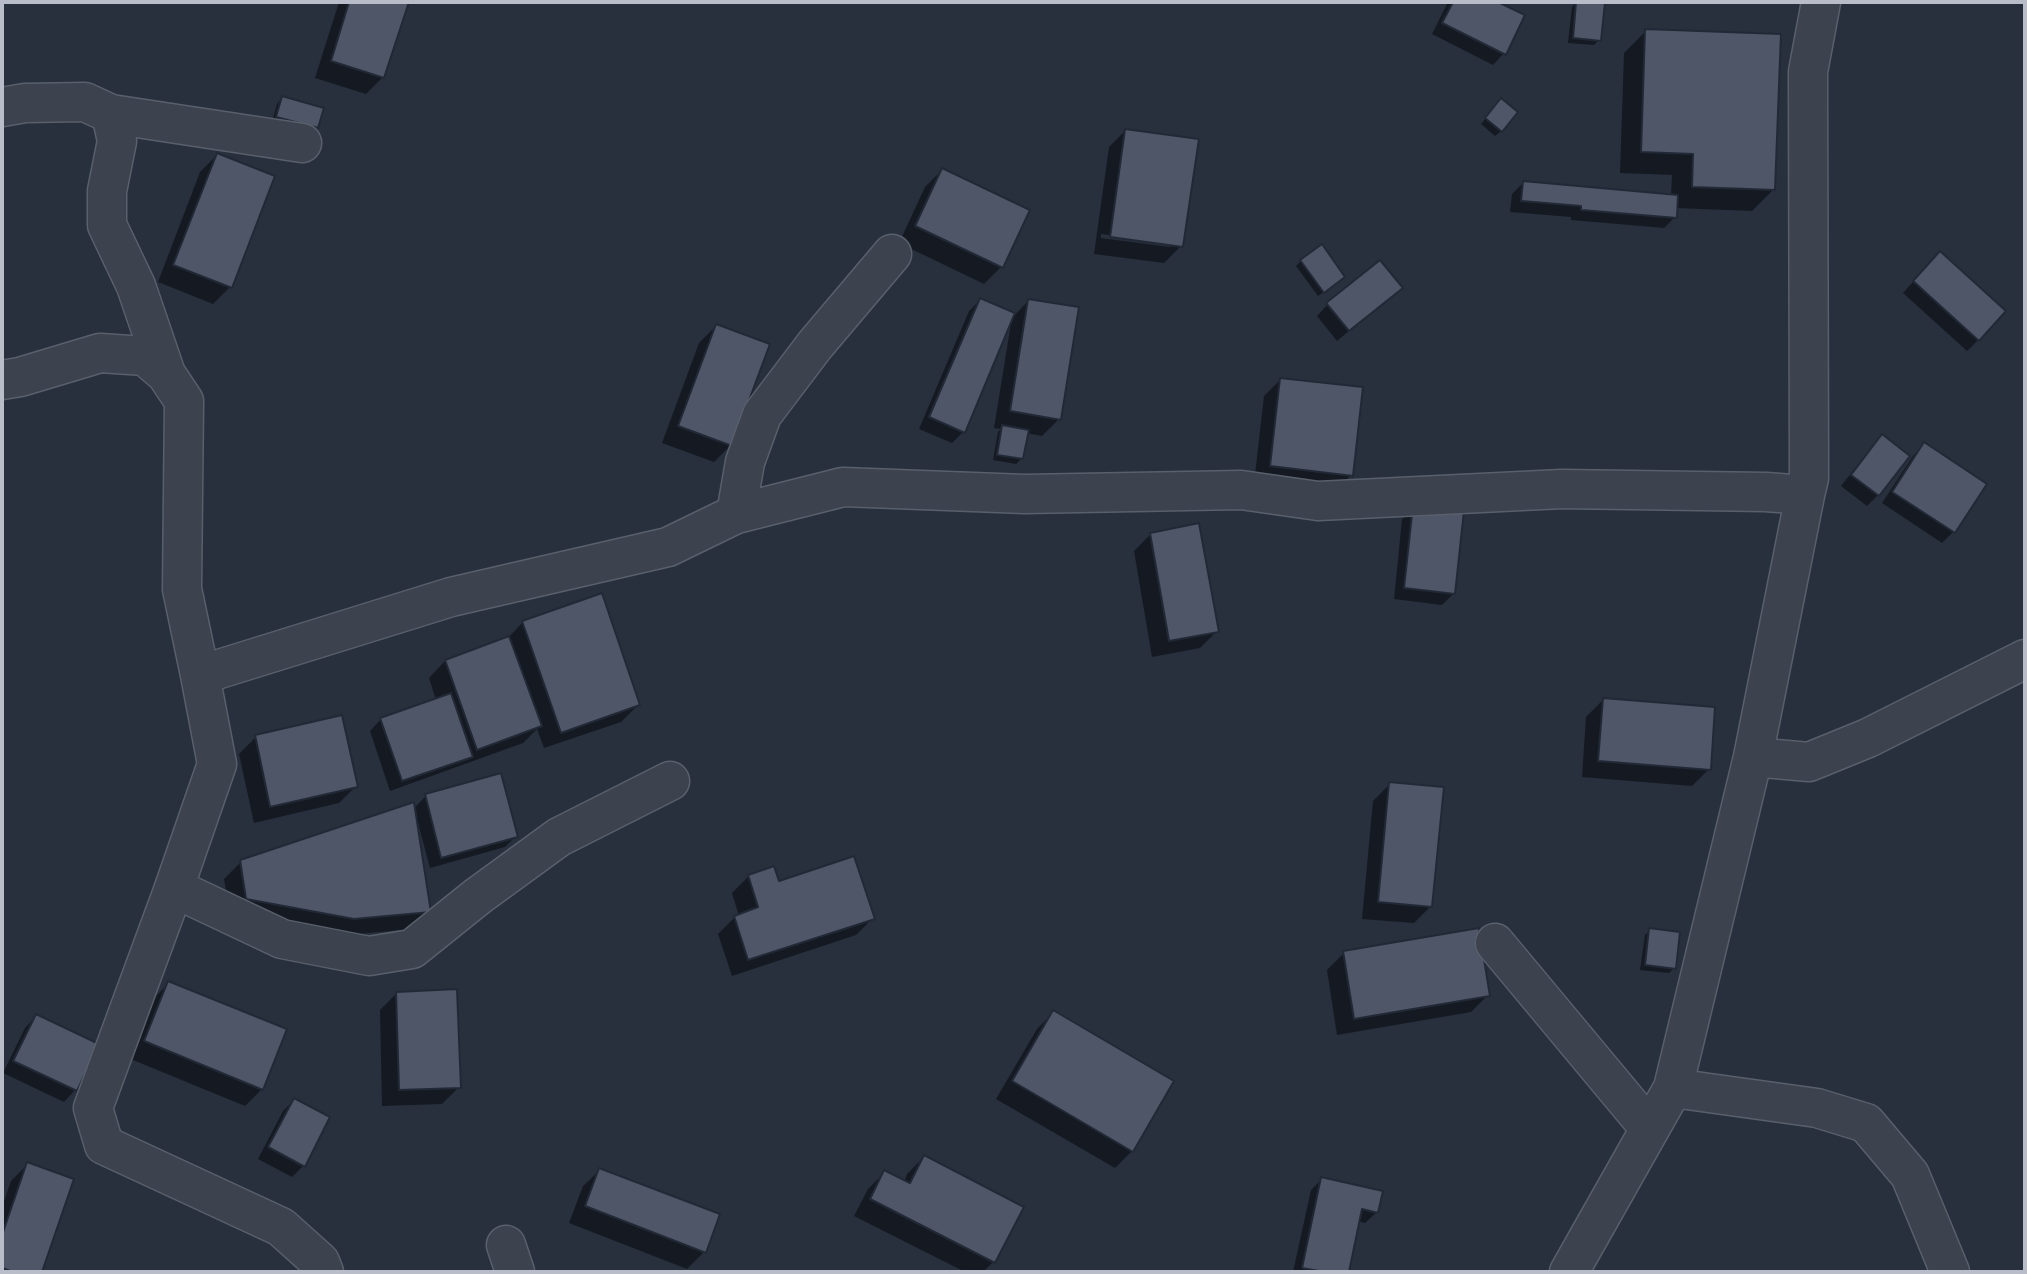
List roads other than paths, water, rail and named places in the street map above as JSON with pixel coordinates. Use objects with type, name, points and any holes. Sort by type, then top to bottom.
[{"type":"street","points":[[1569,1272],[1673,1088],[1753,757],[1809,478],[1808,72],[1821,2]]},
{"type":"street","points":[[2,107],[25,103],[85,102],[111,114],[302,143]]},
{"type":"street","points":[[111,114],[117,141],[107,191],[107,225],[136,286],[166,374],[184,401],[182,589],[217,764],[93,1108],[104,1144],[281,1227],[320,1262],[324,1272]]},
{"type":"street","points":[[736,514],[745,462],[762,415],[815,345],[892,254]]},
{"type":"street","points":[[2,380],[100,353],[145,356],[166,374]]},
{"type":"street","points":[[200,675],[451,597],[668,547],[736,514],[843,487],[1025,494],[1241,490],[1318,501],[1562,489],[1805,495]]},
{"type":"street","points":[[1753,757],[1809,762],[1868,738],[2025,659]]},
{"type":"street","points":[[174,888],[282,939],[369,956],[412,949],[478,896],[559,837],[670,781]]},
{"type":"street","points":[[1495,943],[1650,1129]]},
{"type":"street","points":[[1673,1088],[1817,1108],[1866,1123],[1910,1175],[1950,1272]]}]
